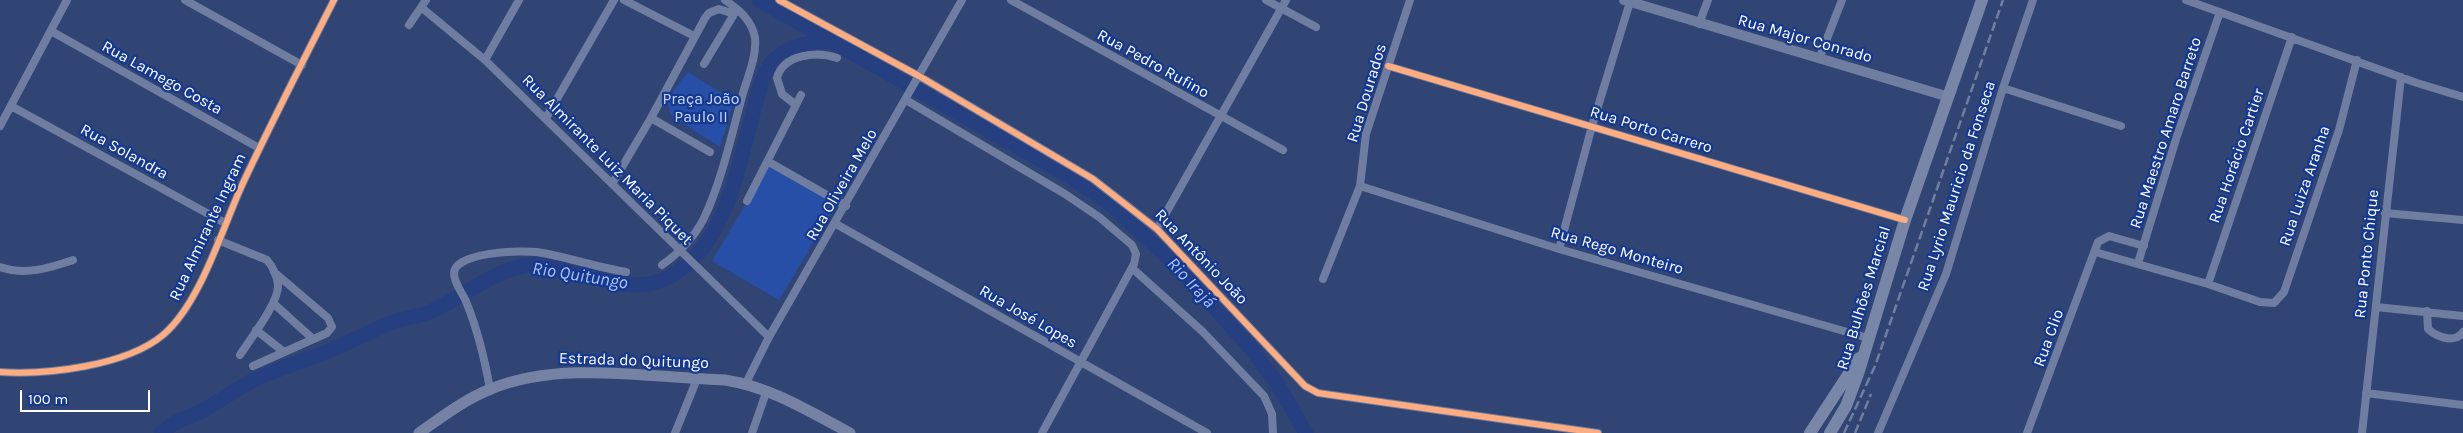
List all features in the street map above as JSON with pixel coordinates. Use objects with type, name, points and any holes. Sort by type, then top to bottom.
[{"type":"main road","name":"Rua Bulhões Marcial","points":[[1830,433],[1846,406],[1905,220],[1982,0]]},
{"type":"main road","points":[[1810,433],[1846,376],[1864,352]]},
{"type":"main road","name":"Estrada do Quitungo","points":[[419,433],[490,389],[523,379],[571,373],[746,383],[767,390],[850,433]]},
{"type":"street","points":[[0,126],[67,0]]},
{"type":"street","points":[[185,0],[302,65]]},
{"type":"street","name":"Rua Almirante Ingram","points":[[0,372],[27,372],[80,366],[132,354],[148,346],[177,321],[189,304],[259,148],[334,0]]},
{"type":"street","points":[[409,25],[426,0]]},
{"type":"street","points":[[485,60],[519,0]]},
{"type":"street","points":[[546,118],[614,0]]},
{"type":"street","points":[[624,0],[638,3],[694,36]]},
{"type":"street","points":[[662,265],[683,254],[708,209],[728,149],[754,54],[753,30],[725,0]]},
{"type":"street","name":"Rua Antônio João","points":[[779,0],[919,77],[1093,179],[1157,229],[1299,381],[1312,390],[1598,433]]},
{"type":"street","name":"Rua Oliveira Melo","points":[[746,383],[769,337],[836,224],[962,0]]},
{"type":"street","name":"Rua Pedro Rufino","points":[[1011,0],[1283,150]]},
{"type":"street","points":[[1266,0],[1316,28]]},
{"type":"street","points":[[1157,229],[1286,0]]},
{"type":"street","name":"Rua Dourados","points":[[1324,279],[1360,186],[1366,134],[1410,0]]},
{"type":"street","points":[[1699,24],[1708,0]]},
{"type":"street","points":[[1819,59],[1842,0]]},
{"type":"street","name":"Rua Lyrio Mauricio da Fonseca","points":[[1878,433],[1946,274],[2003,88],[2033,0]]},
{"type":"street","points":[[2186,0],[2401,77],[2463,96]]},
{"type":"street","points":[[1559,249],[1627,1]]},
{"type":"street","name":"Rua Major Conrado","points":[[1627,1],[1949,97]]},
{"type":"street","name":"Rua Almirante Luiz Maria Piquet","points":[[422,8],[485,60],[769,337]]},
{"type":"street","points":[[612,184],[651,118],[708,13],[724,9],[736,11]]},
{"type":"street","points":[[704,64],[736,11]]},
{"type":"street","name":"Rua Maestro Amaro Barreto","points":[[2138,263],[2176,139],[2220,12]]},
{"type":"street","name":"Rua Lamego Costa","points":[[51,31],[259,148]]},
{"type":"street","name":"Rua Horácio Cartier","points":[[2208,284],[2292,37]]},
{"type":"street","points":[[796,105],[784,97],[779,89],[777,78],[783,66],[794,59],[806,55],[827,54],[837,58]]},
{"type":"street","name":"Rua Luiza Aranha","points":[[2208,284],[2260,302],[2274,303],[2284,292],[2339,130],[2356,60]]},
{"type":"street","name":"Rua Porto Carrero","points":[[1388,66],[1905,220]]},
{"type":"street","name":"Rua Ponto Chique","points":[[2362,433],[2401,77]]},
{"type":"street","points":[[2003,88],[2121,126]]},
{"type":"street","points":[[747,201],[769,162],[801,95]]},
{"type":"street","points":[[907,98],[1065,194],[1117,230],[1132,245],[1136,254],[1132,268],[1082,363],[1042,433]]},
{"type":"street","name":"Rua Solandra","points":[[11,106],[224,223]]},
{"type":"street","points":[[651,118],[710,152]]},
{"type":"street","points":[[769,162],[846,206]]},
{"type":"street","name":"Rua Rego Monteiro","points":[[1360,186],[1559,249],[1868,338]]},
{"type":"street","points":[[2385,213],[2463,220]]},
{"type":"street","name":"Rua José Lopes","points":[[836,224],[1207,433]]},
{"type":"street","points":[[2144,246],[2106,236],[2098,242],[2095,252],[2208,284]]},
{"type":"street","points":[[218,240],[262,256],[267,260],[274,272],[278,285],[273,303],[240,355]]},
{"type":"street","points":[[490,389],[467,303],[455,281],[454,272],[458,263],[468,258],[536,252],[626,272]]},
{"type":"street","name":"Rua Clio","points":[[2027,433],[2095,252]]},
{"type":"street","points":[[0,267],[20,271],[36,270],[73,260]]},
{"type":"street","points":[[1132,268],[1202,332],[1264,396],[1272,414],[1273,433]]},
{"type":"street","points":[[253,366],[330,330],[331,323],[274,272]]},
{"type":"street","points":[[273,303],[313,339]]},
{"type":"street","points":[[2376,307],[2463,316]]},
{"type":"street","points":[[2427,311],[2428,329],[2434,334],[2452,339],[2461,336],[2463,332]]},
{"type":"street","points":[[256,330],[284,352]]},
{"type":"street","points":[[675,433],[697,379]]},
{"type":"street","points":[[752,433],[767,390]]},
{"type":"street","points":[[2366,393],[2463,405]]},
{"type":"green space","name":"Praça João Paulo II","points":[[688,72],[734,101],[720,147],[673,117],[670,111],[669,105],[672,93]]},
{"type":"green space","points":[[769,165],[836,204],[779,300],[712,261]]},
{"type":"waterway","name":"Rio Irajá","points":[[759,0],[1064,173],[1109,203],[1176,265],[1251,348],[1276,382],[1306,433]]},
{"type":"waterway","name":"Rio Quitungo","points":[[161,433],[171,425],[206,409],[258,378],[335,348],[393,322],[430,312],[493,277],[519,267],[532,265],[549,266],[616,283],[633,285],[650,284],[667,278],[687,264],[704,247],[717,226],[736,178],[758,94],[767,69],[775,59],[788,50],[809,44],[831,41]]},
{"type":"railway","points":[[1844,433],[1875,366],[2003,0]]},
{"type":"railway","points":[[1855,433],[1871,394]]},
{"type":"cycle path","points":[[0,372],[19,373],[62,370],[108,361],[147,346],[163,335],[176,321],[189,304],[199,285],[243,183],[334,0]]},
{"type":"cycle path","points":[[779,0],[919,76],[1093,179],[1157,229],[1305,386],[1318,393],[1598,433]]},
{"type":"cycle path","points":[[1388,66],[1905,220]]}]
